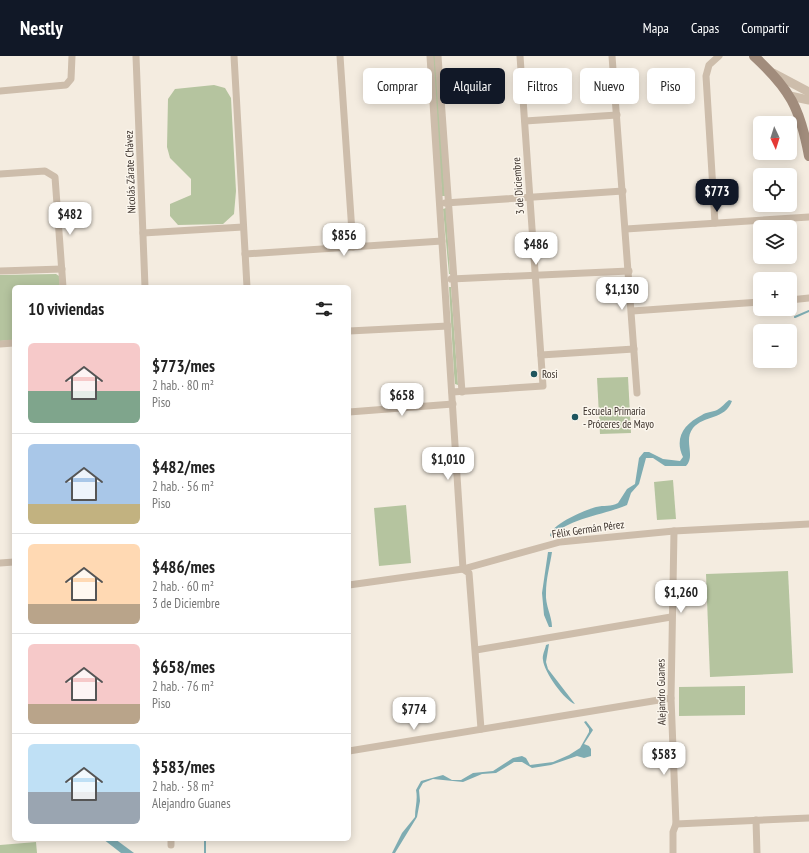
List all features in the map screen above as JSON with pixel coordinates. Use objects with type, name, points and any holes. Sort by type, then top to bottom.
[{"type":"main road","points":[[754,56],[773,73],[790,96],[799,114],[809,156]]},
{"type":"street","points":[[0,90],[66,85],[71,79],[72,56]]},
{"type":"street","name":"Nicolás Zárate Chávez","points":[[136,56],[145,285]]},
{"type":"street","points":[[234,56],[247,285]]},
{"type":"street","points":[[340,56],[353,247]]},
{"type":"street","points":[[430,56],[463,569],[469,573],[482,729]]},
{"type":"street","points":[[438,56],[462,392],[452,392]]},
{"type":"street","name":"3 de Diciembre","points":[[462,392],[543,386],[520,56]]},
{"type":"street","points":[[612,56],[637,393]]},
{"type":"street","points":[[715,223],[706,76],[709,65],[719,56]]},
{"type":"street","points":[[773,73],[809,92]]},
{"type":"street","points":[[790,96],[809,100]]},
{"type":"street","points":[[525,121],[616,115]]},
{"type":"street","points":[[0,174],[45,171],[55,177],[63,285]]},
{"type":"street","points":[[440,203],[623,191]]},
{"type":"street","points":[[626,229],[809,217]]},
{"type":"street","points":[[143,233],[243,227]]},
{"type":"street","points":[[245,254],[442,241]]},
{"type":"street","points":[[0,271],[62,269]]},
{"type":"street","points":[[445,279],[629,271]]},
{"type":"street","points":[[797,299],[809,298]]},
{"type":"street","points":[[632,311],[753,302]]},
{"type":"street","points":[[351,331],[448,326]]},
{"type":"street","points":[[0,344],[12,344]]},
{"type":"street","points":[[541,354],[634,349]]},
{"type":"street","points":[[351,412],[453,404]]},
{"type":"street","name":"Félix Germán Pérez","points":[[351,585],[463,569],[560,542],[674,531],[809,524]]},
{"type":"street","name":"Alejandro Guanes","points":[[673,853],[673,832],[676,824],[671,698],[671,617],[674,531]]},
{"type":"street","points":[[0,563],[12,562]]},
{"type":"street","points":[[476,650],[671,617]]},
{"type":"street","points":[[351,751],[671,698]]},
{"type":"street","points":[[676,824],[809,818]]},
{"type":"street","points":[[756,820],[757,853]]},
{"type":"green space","points":[[432,56],[436,56],[445,196],[442,196]]},
{"type":"green space","points":[[214,85],[225,88],[231,98],[236,191],[234,214],[223,224],[178,225],[170,216],[170,204],[191,195],[191,179],[170,158],[167,147],[168,99],[175,89]]},
{"type":"green space","points":[[446,208],[450,274],[443,209]]},
{"type":"green space","points":[[56,274],[59,276],[60,285],[12,285],[12,340],[0,341],[0,275]]},
{"type":"green space","points":[[449,287],[451,287],[458,385],[455,384]]},
{"type":"green space","points":[[628,377],[631,433],[600,434],[597,378]]},
{"type":"green space","points":[[673,480],[676,519],[657,520],[654,482]]},
{"type":"green space","points":[[406,505],[411,563],[379,566],[374,508]]},
{"type":"green space","points":[[788,571],[793,673],[710,677],[706,574]]},
{"type":"green space","points":[[745,686],[745,715],[679,716],[679,687]]},
{"type":"green space","points":[[36,842],[37,853],[0,853],[0,845]]},
{"type":"water","points":[[729,400],[732,401],[729,407],[724,411],[703,421],[693,428],[689,438],[690,457],[686,466],[665,466],[653,458],[646,458],[639,484],[631,493],[627,505],[576,521],[559,531],[553,537],[550,536],[552,531],[562,522],[577,514],[596,507],[618,503],[627,489],[635,484],[639,458],[644,452],[649,452],[663,459],[680,461],[683,457],[680,450],[680,438],[686,427],[704,414],[715,411]]},
{"type":"water","points":[[548,552],[552,552],[546,597],[552,627],[549,627],[544,615],[542,593]]},
{"type":"water","points":[[549,644],[546,662],[548,669],[575,704],[566,698],[547,672],[544,665],[543,654],[546,645]]},
{"type":"water","points":[[586,721],[593,730],[584,744],[589,746],[591,749],[591,756],[584,758],[577,756],[551,765],[532,768],[522,762],[514,762],[496,773],[482,774],[463,782],[433,779],[423,783],[419,790],[420,801],[417,817],[395,853],[392,853],[402,833],[415,817],[417,797],[416,790],[421,781],[443,775],[452,780],[461,780],[473,773],[493,771],[513,758],[522,756],[526,758],[530,765],[553,762],[580,748],[589,732],[589,729],[584,722]]},
{"type":"water","points":[[106,841],[118,841],[134,853],[121,853]]},
{"type":"waterway","points":[[795,317],[809,311]]},
{"type":"waterway","points":[[205,841],[205,853]]},
{"type":"place","name":"Rosi","points":[[534,374]]},
{"type":"place","name":"Escuela Primaria - Próceres de Mayo","points":[[575,417]]}]
